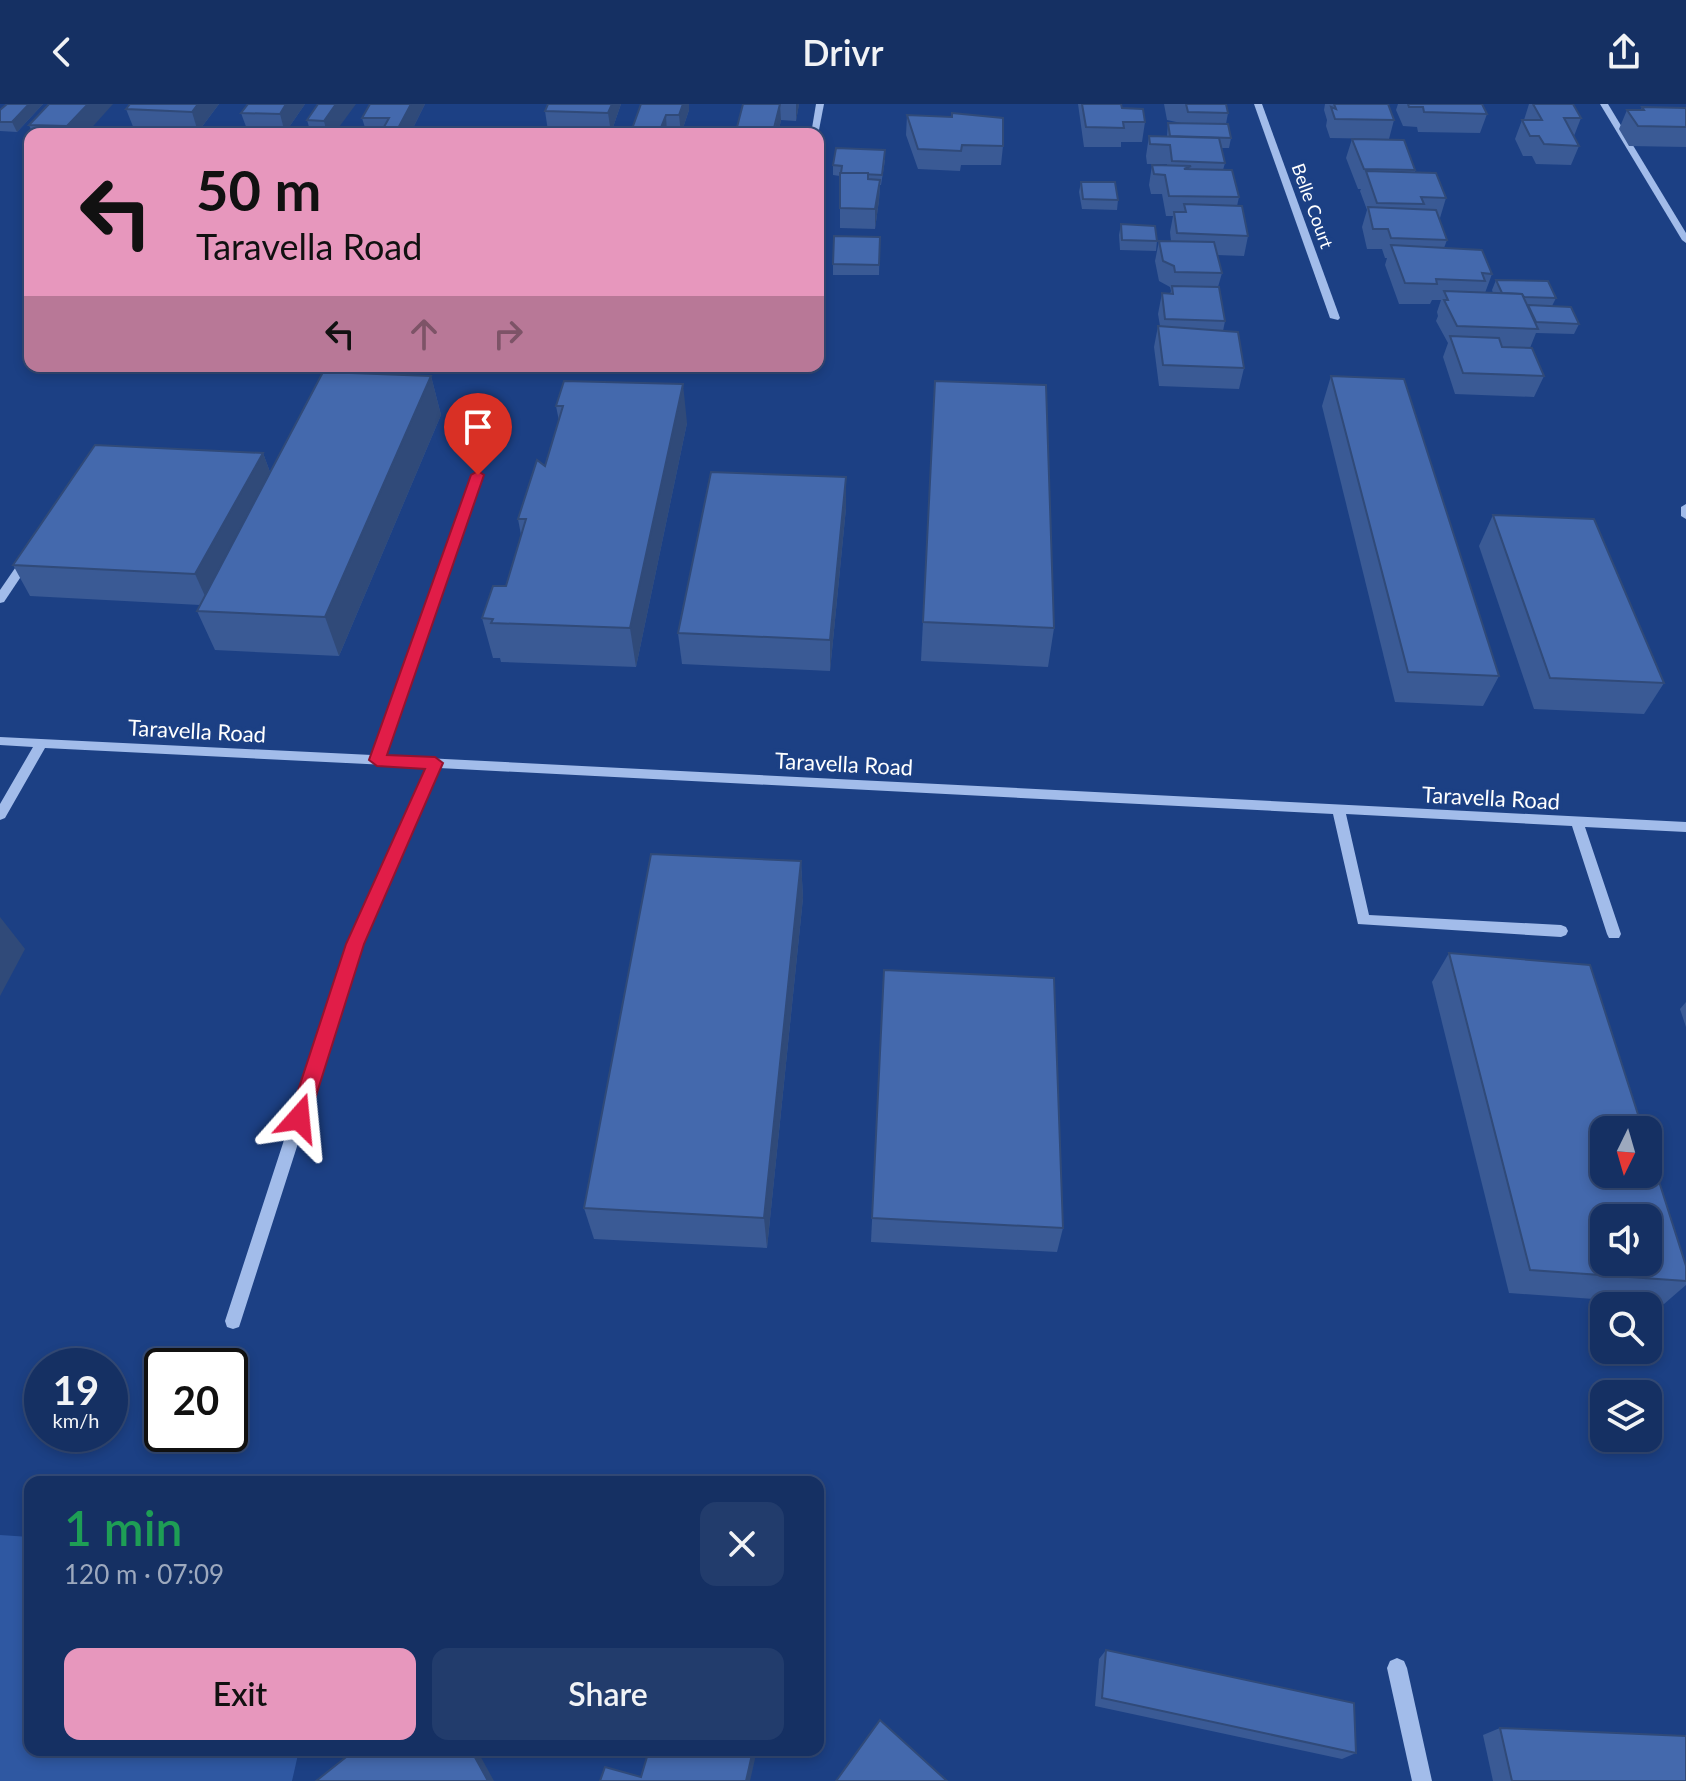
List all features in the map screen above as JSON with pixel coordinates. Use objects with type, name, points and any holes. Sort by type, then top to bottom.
[{"type":"street","points":[[816,128],[820,104]]},
{"type":"street","name":"Belle Court","points":[[1258,104],[1335,318]]},
{"type":"street","points":[[1604,104],[1686,240]]},
{"type":"street","points":[[377,760],[478,475]]},
{"type":"street","points":[[1686,507],[1686,516]]},
{"type":"street","points":[[0,599],[32,550]]},
{"type":"street","name":"Taravella Road","points":[[0,741],[1686,827]]},
{"type":"street","points":[[0,815],[41,744]]},
{"type":"street","points":[[233,1321],[355,944],[435,763]]},
{"type":"street","points":[[1339,810],[1363,920],[1561,931]]},
{"type":"street","points":[[1577,822],[1614,934]]},
{"type":"street","points":[[1397,1668],[1422,1781]]},
{"type":"shaded area","points":[[0,1535],[24,1537],[24,1756],[298,1756],[292,1781],[0,1781]]},
{"type":"building","points":[[7,104],[29,104],[12,122],[0,122],[0,110]]},
{"type":"building","points":[[49,104],[88,104],[67,126],[29,125]]},
{"type":"building","points":[[130,104],[198,104],[192,112],[126,109]]},
{"type":"building","points":[[248,104],[286,104],[280,114],[241,113]]},
{"type":"building","points":[[318,104],[336,104],[324,121],[307,120]]},
{"type":"building","points":[[370,104],[411,104],[398,128],[383,128],[389,118],[362,118]]},
{"type":"building","points":[[548,104],[612,104],[608,113],[545,111]]},
{"type":"building","points":[[641,104],[683,104],[679,115],[666,115],[661,128],[632,128]]},
{"type":"building","points":[[743,104],[780,104],[774,128],[737,128]]},
{"type":"building","points":[[1082,104],[1121,104],[1122,108],[1143,109],[1145,122],[1123,122],[1124,128],[1086,127]]},
{"type":"building","points":[[1186,104],[1226,104],[1228,113],[1188,112]]},
{"type":"building","points":[[1334,104],[1388,104],[1394,120],[1335,119],[1331,107],[1336,109]]},
{"type":"building","points":[[1408,104],[1482,104],[1487,114],[1424,112],[1423,107],[1409,107]]},
{"type":"building","points":[[1533,104],[1573,104],[1581,118],[1564,118],[1579,146],[1544,144],[1539,136],[1530,136],[1522,120],[1542,120]]},
{"type":"building","points":[[1642,107],[1686,108],[1686,127],[1638,126],[1627,110],[1644,110]]},
{"type":"building","points":[[952,113],[1003,118],[1003,146],[962,145],[961,151],[918,149],[907,115],[952,117]]},
{"type":"building","points":[[1168,123],[1228,124],[1231,138],[1170,136]]},
{"type":"building","points":[[1149,136],[1219,138],[1225,163],[1172,161],[1170,145],[1150,144]]},
{"type":"building","points":[[1352,139],[1404,140],[1415,170],[1364,169]]},
{"type":"building","points":[[836,148],[885,150],[882,175],[841,173],[842,166],[833,165]]},
{"type":"building","points":[[1152,165],[1232,170],[1239,197],[1169,196],[1165,175],[1154,174]]},
{"type":"building","points":[[1366,171],[1436,173],[1446,198],[1421,197],[1424,204],[1377,203]]},
{"type":"building","points":[[840,173],[868,173],[868,179],[880,180],[875,209],[840,208]]},
{"type":"building","points":[[1081,182],[1115,182],[1118,200],[1083,199]]},
{"type":"building","points":[[1184,204],[1242,206],[1248,236],[1177,233],[1174,212],[1186,212]]},
{"type":"building","points":[[1368,207],[1436,210],[1447,240],[1391,238],[1388,229],[1373,229]]},
{"type":"building","points":[[1121,224],[1155,226],[1157,241],[1122,240]]},
{"type":"building","points":[[834,236],[880,237],[879,265],[833,264]]},
{"type":"building","points":[[1159,241],[1214,242],[1222,273],[1175,272],[1174,266],[1163,261]]},
{"type":"building","points":[[1391,245],[1482,250],[1492,274],[1482,273],[1485,281],[1436,279],[1437,284],[1405,283]]},
{"type":"building","points":[[1496,280],[1548,281],[1556,298],[1502,293]]},
{"type":"building","points":[[1172,286],[1219,287],[1225,321],[1165,319],[1162,293],[1173,294]]},
{"type":"building","points":[[1444,291],[1522,294],[1538,329],[1457,326],[1444,300],[1448,300]]},
{"type":"building","points":[[1528,305],[1571,307],[1579,324],[1536,322]]},
{"type":"building","points":[[1158,326],[1238,332],[1244,368],[1163,365]]},
{"type":"building","points":[[1450,336],[1499,338],[1502,347],[1532,348],[1544,376],[1463,373]]},
{"type":"building","points":[[323,372],[431,376],[325,617],[197,611]]},
{"type":"building","points":[[1331,376],[1404,379],[1499,676],[1408,672]]},
{"type":"building","points":[[564,381],[683,384],[630,628],[491,623],[493,619],[482,618],[493,586],[506,586],[526,519],[518,519],[537,460],[545,466],[563,406],[556,406]]},
{"type":"building","points":[[935,381],[1046,385],[1054,628],[923,622]]},
{"type":"building","points":[[95,445],[263,453],[195,574],[13,565]]},
{"type":"building","points":[[711,472],[846,477],[830,640],[678,633]]},
{"type":"building","points":[[1493,515],[1594,519],[1664,683],[1550,678]]},
{"type":"building","points":[[651,854],[801,861],[764,1218],[584,1208]]},
{"type":"building","points":[[1449,953],[1590,965],[1639,1116],[1590,1116],[1590,1188],[1661,1188],[1686,1266],[1686,1281],[1615,1276],[1662,1276],[1662,1204],[1590,1204],[1590,1274],[1530,1270]]},
{"type":"building","points":[[884,970],[1054,978],[1063,1228],[872,1218]]},
{"type":"building","points":[[1106,1650],[1354,1703],[1356,1753],[1102,1698]]},
{"type":"building","points":[[880,1720],[947,1781],[836,1781]]},
{"type":"building","points":[[1500,1728],[1686,1736],[1686,1781],[1512,1781]]},
{"type":"building","points":[[347,1756],[474,1756],[488,1781],[316,1781]]},
{"type":"building","points":[[647,1756],[752,1756],[746,1781],[600,1781],[605,1767],[641,1777]]},
{"type":"route","points":[[299,1118],[355,944],[435,763],[377,760],[478,475]]}]
